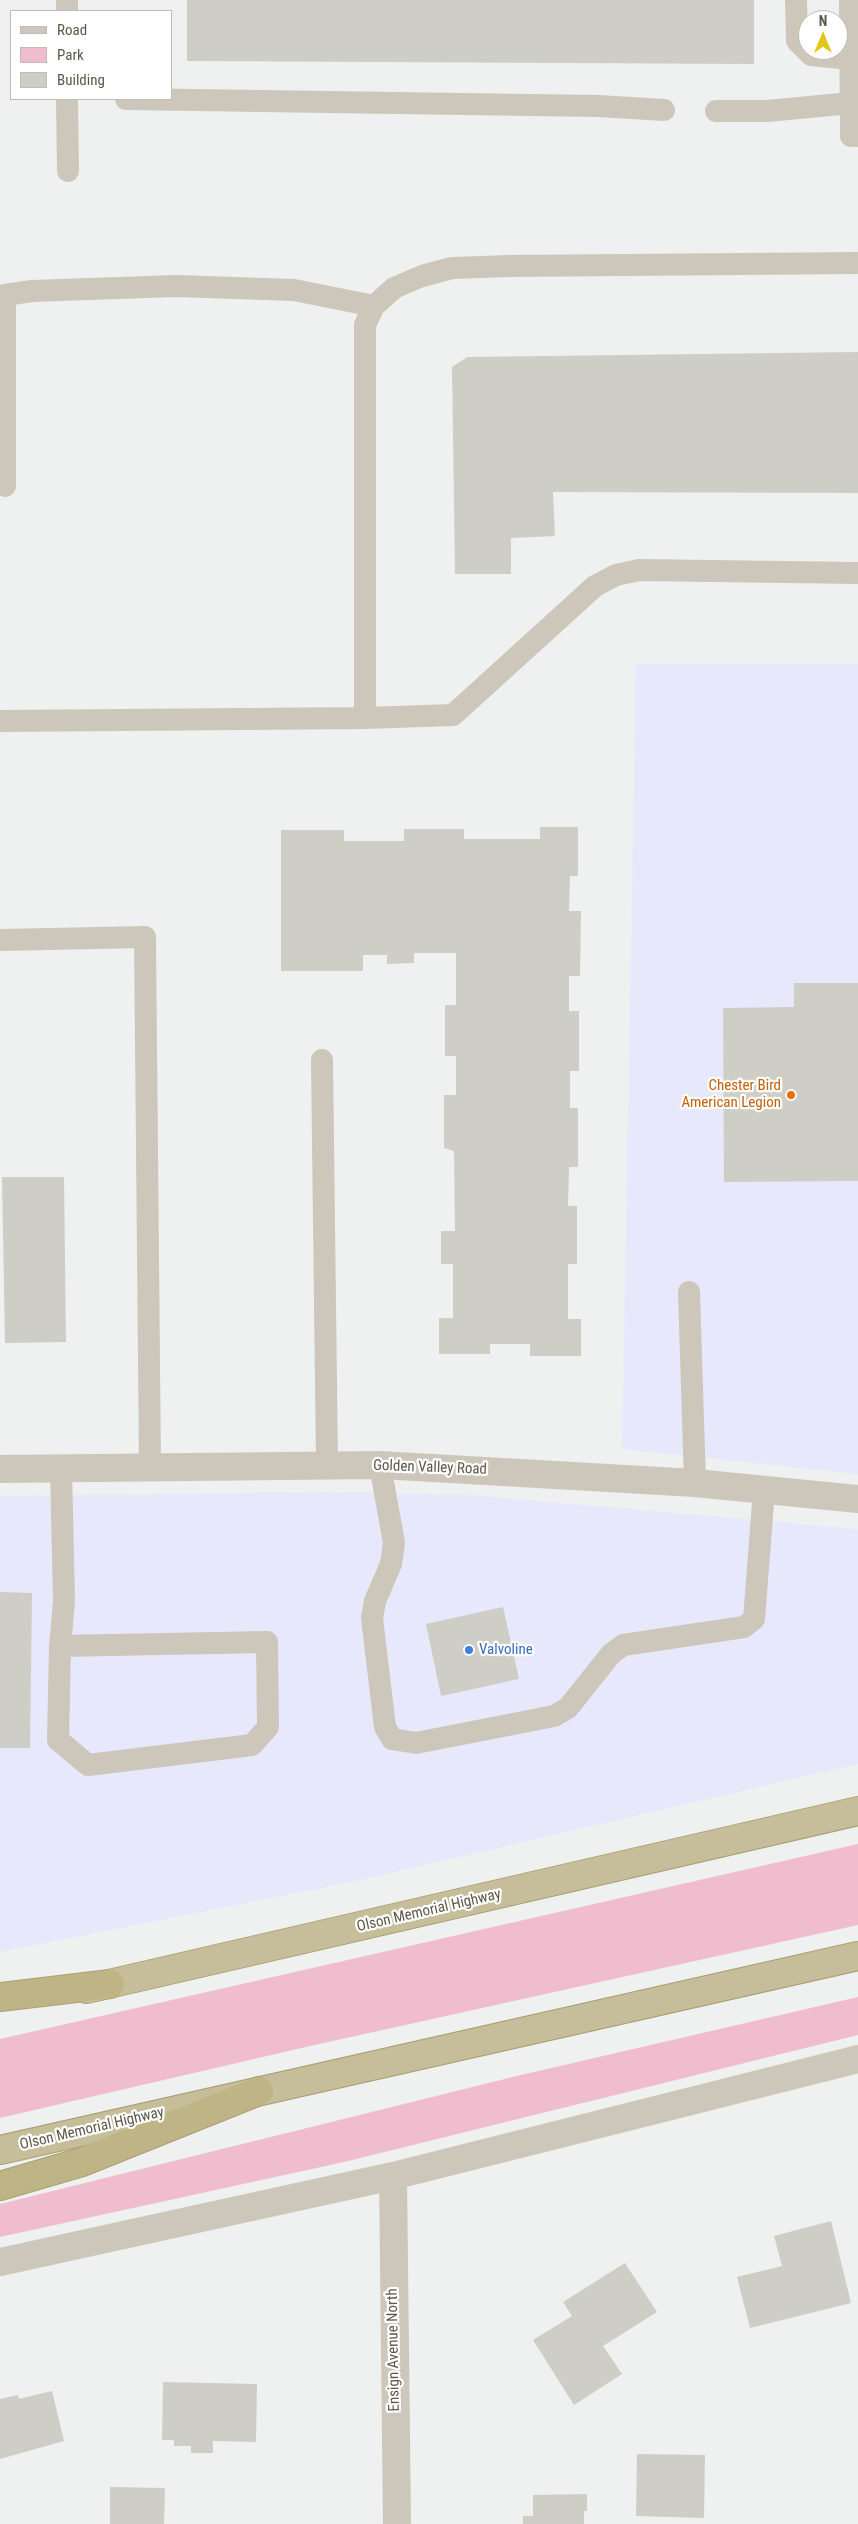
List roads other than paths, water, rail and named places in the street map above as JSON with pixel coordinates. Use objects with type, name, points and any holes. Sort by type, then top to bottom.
[{"type":"highway","name":"Olson Memorial Highway","points":[[0,2009],[858,1811]]},
{"type":"highway","name":"Olson Memorial Highway","points":[[0,2150],[858,1956]]},
{"type":"highway","points":[[0,1998],[110,1984]]},
{"type":"highway","points":[[0,2186],[82,2162],[259,2091]]},
{"type":"street","name":"Golden Valley Road","points":[[0,1469],[380,1465],[696,1483],[858,1499]]},
{"type":"street","points":[[0,2262],[393,2176],[858,2059]]},
{"type":"street","name":"Ensign Avenue North","points":[[393,2176],[397,2524]]},
{"type":"lane","points":[[796,0],[797,41],[811,54],[851,59]]},
{"type":"lane","points":[[850,0],[851,103],[854,136]]},
{"type":"lane","points":[[67,100],[68,171]]},
{"type":"lane","points":[[172,100],[598,106],[664,110]]},
{"type":"lane","points":[[716,111],[767,111],[851,103]]},
{"type":"lane","points":[[365,718],[365,325],[374,306],[394,288],[422,276],[452,268],[858,263]]},
{"type":"lane","points":[[5,486],[5,296],[32,291],[176,286],[294,290],[374,306]]},
{"type":"lane","points":[[0,721],[365,718],[454,715],[595,586],[616,575],[639,570],[858,573]]},
{"type":"lane","points":[[0,940],[145,937],[150,1466]]},
{"type":"lane","points":[[322,1060],[327,1466]]},
{"type":"lane","points":[[689,1292],[696,1483]]},
{"type":"lane","points":[[380,1465],[394,1543],[390,1564],[375,1601],[372,1618],[385,1727],[392,1739],[416,1743],[554,1716],[568,1708],[611,1654],[624,1645],[744,1627],[754,1619],[764,1490]]},
{"type":"lane","points":[[60,1646],[267,1642],[268,1727],[252,1745],[88,1765],[58,1740],[60,1646],[64,1602],[61,1468]]},
{"type":"place","name":"Chester Bird American Legion","points":[[791,1095]]},
{"type":"place","name":"Valvoline","points":[[469,1650]]}]
